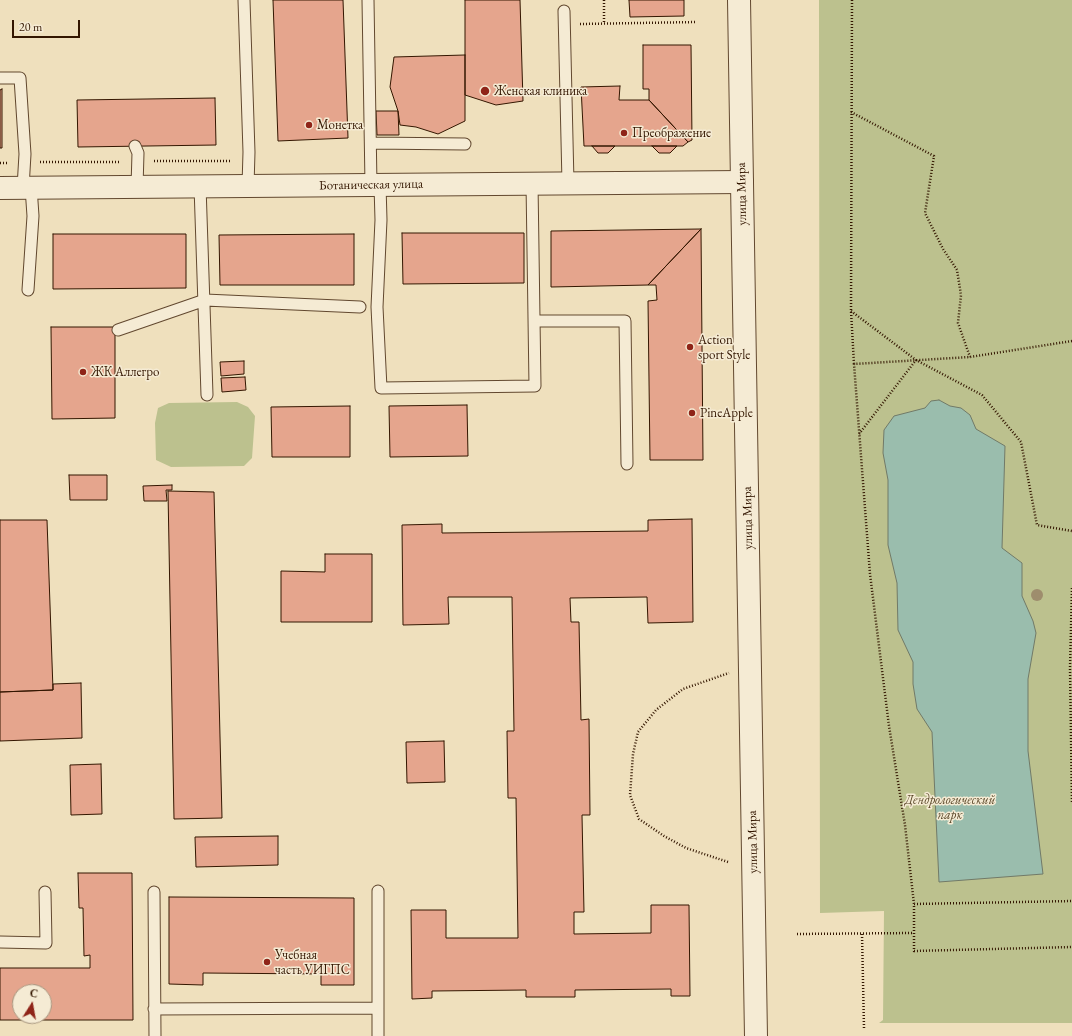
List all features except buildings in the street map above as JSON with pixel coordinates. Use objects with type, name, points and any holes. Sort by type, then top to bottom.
[{"type":"street","name":"улица Мира","points":[[739,0],[756,1036]]},
{"type":"street","name":"Ботаническая улица","points":[[0,188],[742,182]]},
{"type":"lane","points":[[244,0],[249,152],[248,186]]},
{"type":"lane","points":[[368,0],[371,143],[375,185],[381,220],[377,307],[381,388],[536,386],[532,183]]},
{"type":"lane","points":[[564,11],[568,183]]},
{"type":"lane","points":[[0,78],[20,78],[27,187],[33,216],[28,290]]},
{"type":"lane","points":[[371,143],[465,144]]},
{"type":"lane","points":[[135,146],[138,153],[137,187]]},
{"type":"lane","points":[[200,186],[207,395]]},
{"type":"lane","points":[[118,330],[205,300],[360,307]]},
{"type":"lane","points":[[534,321],[624,321],[627,464]]},
{"type":"lane","points":[[378,891],[378,1036]]},
{"type":"lane","points":[[0,942],[46,943],[45,892]]},
{"type":"lane","points":[[154,892],[155,1036]]},
{"type":"lane","points":[[154,1009],[378,1008]]},
{"type":"path","points":[[604,0],[604,24]]},
{"type":"path","points":[[852,0],[851,311],[858,435],[870,574],[889,726],[905,825],[914,904],[914,951],[1072,947]]},
{"type":"path","points":[[564,24],[697,22]]},
{"type":"path","points":[[851,112],[934,156],[925,213],[943,249],[957,270],[961,295],[958,323],[970,357]]},
{"type":"path","points":[[851,311],[916,360],[982,395],[1021,442],[1037,525],[1072,531]]},
{"type":"path","points":[[854,364],[970,357],[1072,341]]},
{"type":"path","points":[[858,435],[916,360]]},
{"type":"path","points":[[1072,588],[1070,668],[1072,803]]},
{"type":"path","points":[[728,862],[686,848],[639,820],[630,795],[633,754],[638,732],[656,710],[683,689],[731,672]]},
{"type":"path","points":[[914,904],[1072,901]]},
{"type":"path","points":[[797,934],[914,933]]},
{"type":"path","points":[[862,934],[864,1028]]},
{"type":"green space","name":"Дендрологический парк","points":[[819,0],[1072,0],[1072,1023],[879,1023],[883,1020],[884,911],[820,913]]},
{"type":"green space","points":[[237,402],[248,407],[255,416],[252,458],[244,466],[171,467],[156,460],[155,423],[158,408],[169,403]]},
{"type":"shaded area","points":[[939,400],[950,406],[961,408],[970,415],[976,429],[1005,446],[1002,548],[1022,563],[1022,596],[1033,621],[1036,633],[1028,679],[1028,751],[1043,874],[939,882],[932,732],[917,709],[913,684],[913,662],[898,630],[897,583],[888,545],[888,480],[883,453],[884,430],[894,416],[925,408],[931,401]]},
{"type":"place","name":"Женская клиника","points":[[485,91]]},
{"type":"place","name":"Монетка","points":[[309,125]]},
{"type":"place","name":"Преображение","points":[[624,133]]},
{"type":"place","name":"Action sport Style","points":[[690,347]]},
{"type":"place","name":"ЖК Аллегро","points":[[83,372]]},
{"type":"place","name":"PineApple","points":[[692,413]]},
{"type":"place","name":"Учебная часть УИГПС","points":[[267,962]]}]
